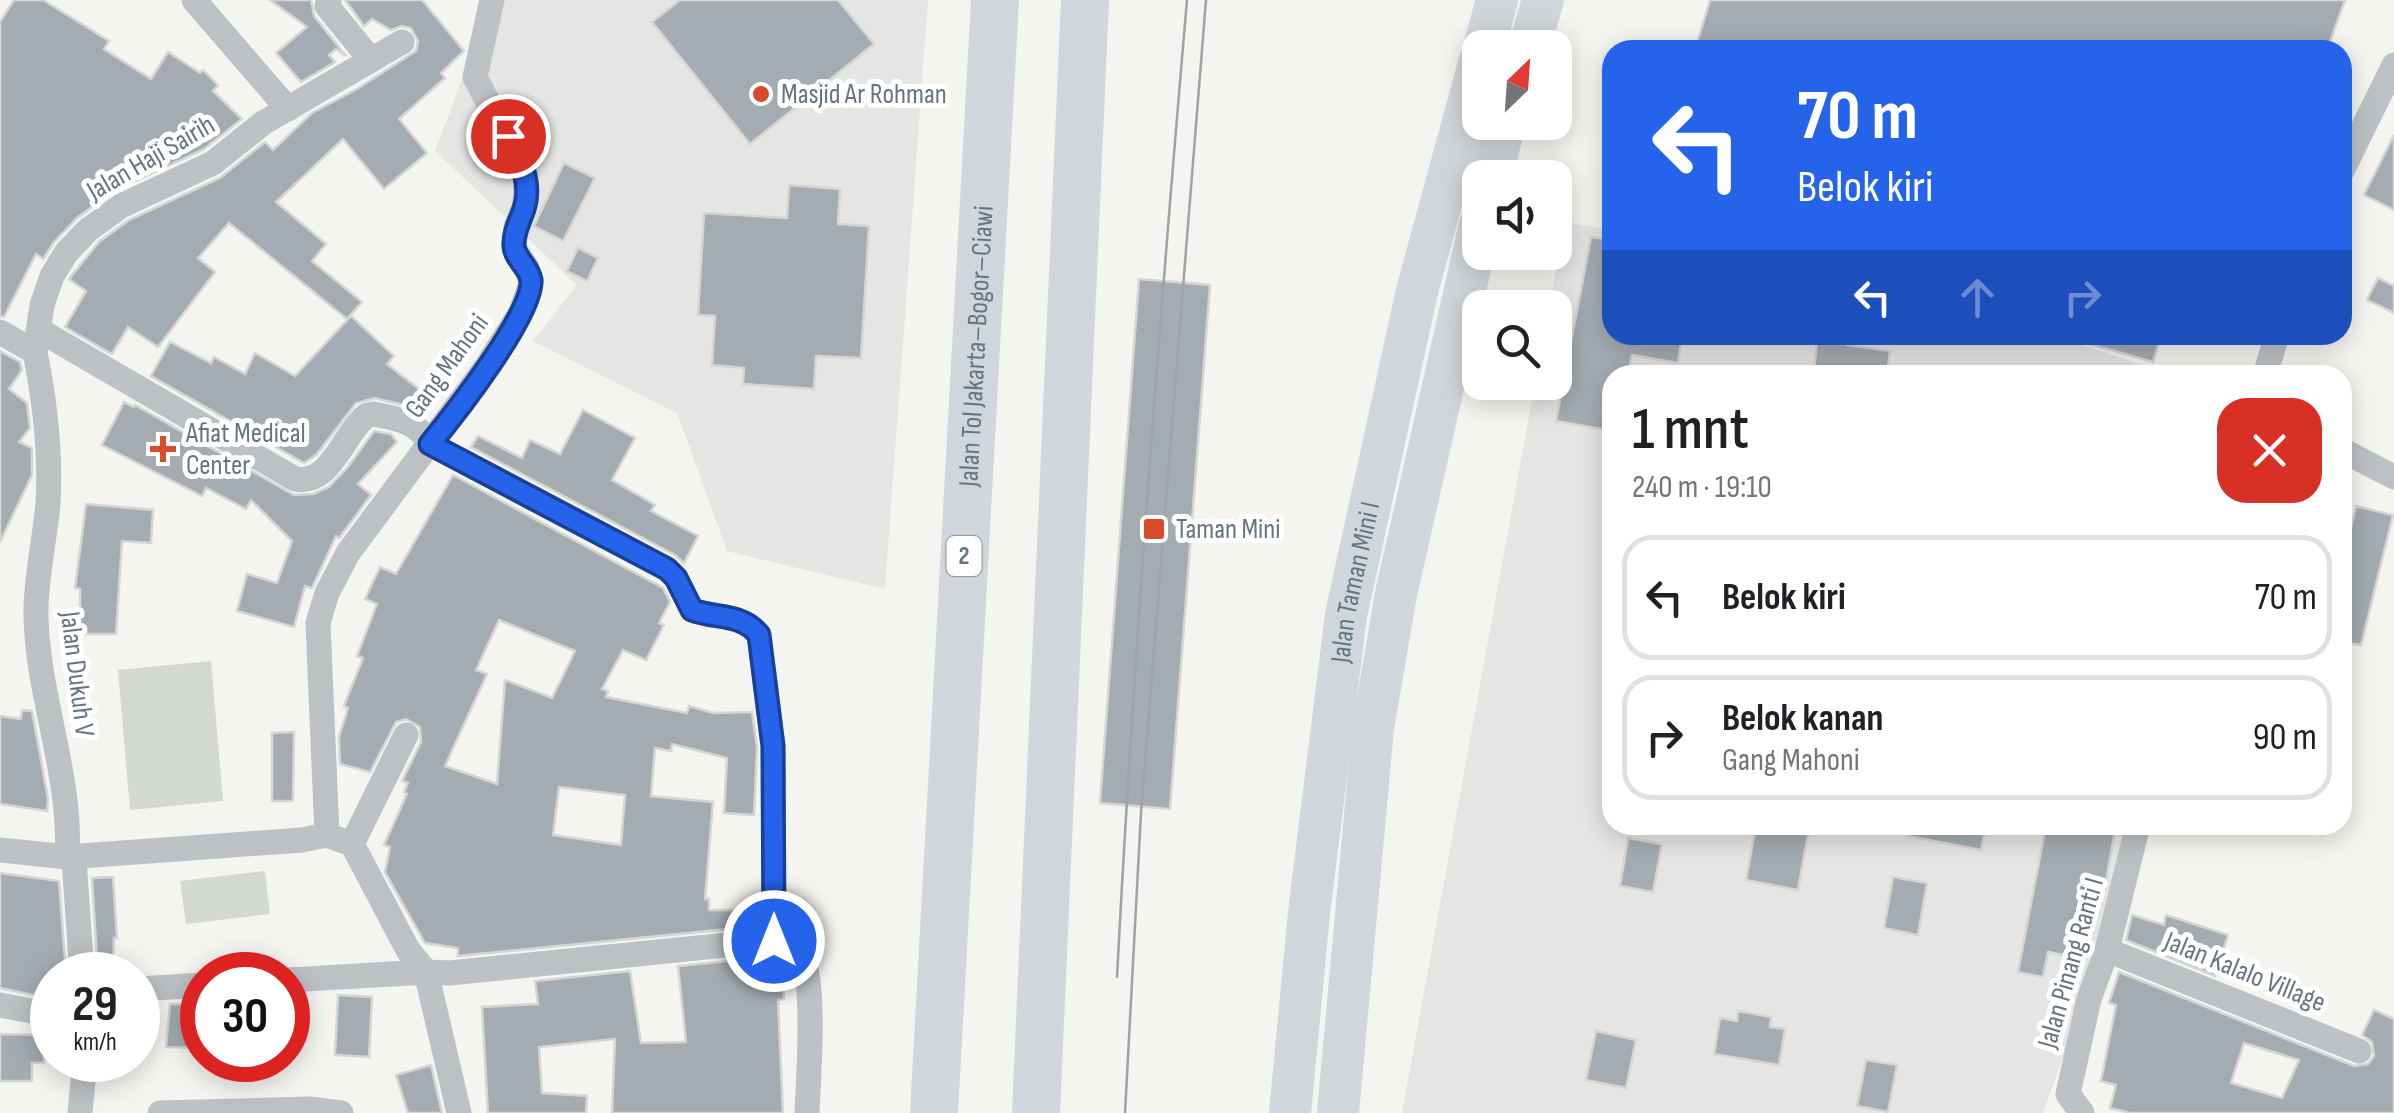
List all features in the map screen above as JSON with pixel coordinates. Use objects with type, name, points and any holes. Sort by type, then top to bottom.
[{"type":"highway","name":"Jalan Tol Jakarta–Bogor–Ciawi","points":[[934,1113],[995,0]]},
{"type":"highway","points":[[1036,1113],[1085,0]]},
{"type":"main road","points":[[1489,30],[1497,0]]},
{"type":"main road","points":[[1534,30],[1543,0]]},
{"type":"main road","name":"Jalan Taman Mini I","points":[[1290,1113],[1309,913],[1346,615],[1417,291],[1462,126]]},
{"type":"main road","name":"Jalan Taman Mini I","points":[[1338,1113],[1373,728],[1396,594],[1470,270]]},
{"type":"street","points":[[194,0],[288,109]]},
{"type":"street","points":[[328,0],[326,6],[371,60]]},
{"type":"street","name":"Gang Mahoni","points":[[36,341],[295,479],[319,477],[363,416],[373,414],[412,423],[430,444],[506,339],[532,283],[514,248],[516,228],[526,205],[526,176],[475,77],[485,2]]},
{"type":"street","name":"Jalan Haji Sairih","points":[[36,341],[42,304],[52,276],[66,253],[88,230],[122,206],[213,164],[262,124],[402,42]]},
{"type":"street","points":[[2352,151],[2394,65]]},
{"type":"street","points":[[0,332],[36,341]]},
{"type":"street","name":"Jalan Dukuh V","points":[[36,341],[48,444],[48,498],[36,615],[46,708],[66,792],[80,952]]},
{"type":"street","points":[[327,835],[318,623],[336,572],[430,444],[667,569],[692,610],[740,619],[759,635],[773,746],[774,941]]},
{"type":"street","points":[[2352,455],[2394,476]]},
{"type":"street","points":[[352,844],[406,735]]},
{"type":"street","points":[[0,850],[70,858],[327,835],[352,844],[408,950],[426,972],[459,1113]]},
{"type":"street","name":"Jalan Pinang Ranti I","points":[[2082,1113],[2068,1094],[2089,999],[2108,950],[2136,835]]},
{"type":"street","points":[[310,979],[450,973],[774,941],[791,943],[800,951],[810,992],[806,1113]]},
{"type":"street","name":"Jalan Kalalo Village","points":[[2108,950],[2360,1051]]},
{"type":"street","points":[[0,1005],[30,1011]]},
{"type":"street","points":[[80,1113],[83,1082]]},
{"type":"street","points":[[160,1113],[341,1113]]},
{"type":"shaded area","points":[[492,0],[928,0],[885,589],[727,551],[677,413],[533,341],[577,285],[435,151]]},
{"type":"shaded area","points":[[1572,223],[1602,228],[1602,345],[2082,345],[2143,365],[1602,365],[1602,835],[2128,835],[2113,916],[2043,1113],[1402,1113],[1532,400],[1572,400],[1572,290],[1552,290],[1556,270],[1572,270]]},
{"type":"shaded area","points":[[211,661],[223,801],[130,810],[118,670]]},
{"type":"shaded area","points":[[265,871],[270,914],[186,924],[180,881]]},
{"type":"building","points":[[14,0],[43,0],[109,41],[104,49],[151,79],[168,52],[200,73],[203,70],[218,85],[213,91],[242,119],[204,149],[114,191],[78,217],[43,259],[36,254],[4,317],[0,316],[0,22]]},
{"type":"building","points":[[270,0],[311,0],[314,16],[346,56],[336,49],[329,55],[335,62],[301,82],[276,53],[307,27]]},
{"type":"building","points":[[345,0],[422,0],[464,51],[441,73],[445,78],[399,119],[427,153],[384,189],[343,139],[276,202],[326,244],[312,261],[362,302],[347,319],[229,223],[198,258],[215,272],[158,347],[128,327],[112,354],[65,327],[86,291],[69,279],[99,242],[129,220],[220,178],[265,142],[273,150],[312,113],[416,51],[418,41],[411,28],[391,30],[372,19],[364,26]]},
{"type":"building","name":"Masjid Ar Rohman","points":[[680,0],[838,0],[874,44],[750,144],[652,22]]},
{"type":"building","points":[[1710,0],[2345,0],[2331,40],[1698,40]]},
{"type":"building","points":[[2394,135],[2394,210],[2364,195]]},
{"type":"building","points":[[564,163],[595,178],[563,241],[534,226]]},
{"type":"building","points":[[789,185],[840,189],[838,224],[869,226],[861,358],[816,356],[814,389],[743,384],[744,368],[712,365],[715,316],[698,315],[704,213],[787,218]]},
{"type":"building","points":[[1591,237],[1602,239],[1602,345],[1681,345],[1678,363],[1632,355],[1630,365],[1602,365],[1602,429],[1556,421],[1560,400],[1572,400],[1572,337]]},
{"type":"building","points":[[578,248],[598,258],[587,281],[567,271]]},
{"type":"building","points":[[2378,278],[2394,286],[2394,313],[2367,300]]},
{"type":"building","points":[[1139,279],[1210,285],[1170,809],[1100,803]]},
{"type":"building","points":[[351,316],[394,356],[387,364],[424,393],[412,407],[375,398],[356,403],[316,455],[304,463],[151,376],[170,342],[211,363],[214,357],[245,374],[255,353],[295,376]]},
{"type":"building","points":[[1817,345],[1890,351],[1888,365],[1814,365]]},
{"type":"building","points":[[2094,345],[2158,345],[2153,362]]},
{"type":"building","points":[[0,351],[20,362],[22,370],[9,389],[27,403],[30,428],[19,442],[32,448],[32,475],[0,542]]},
{"type":"building","points":[[124,402],[294,495],[313,494],[329,487],[374,431],[391,434],[397,442],[358,484],[371,495],[339,538],[336,536],[312,588],[305,586],[294,627],[237,611],[247,574],[277,583],[292,541],[251,500],[246,509],[206,488],[202,496],[102,445]]},
{"type":"building","points":[[583,410],[635,438],[612,480],[655,505],[651,511],[698,536],[684,563],[471,447],[478,436],[522,458],[530,440],[560,454]]},
{"type":"building","points":[[453,475],[663,588],[670,602],[659,623],[664,625],[646,660],[623,650],[602,689],[608,691],[606,697],[687,713],[689,706],[713,713],[752,712],[757,747],[754,815],[724,813],[727,758],[672,744],[671,751],[655,748],[651,796],[713,802],[705,899],[709,899],[709,910],[758,910],[758,926],[458,956],[458,948],[425,943],[385,872],[390,847],[384,845],[407,794],[404,792],[408,783],[402,781],[421,742],[420,727],[406,719],[396,722],[370,772],[340,764],[339,737],[348,708],[344,706],[363,658],[357,656],[377,604],[365,599],[380,567],[396,574]],"holes":[[[499,620],[575,651],[552,698],[505,680],[497,784],[445,766],[487,674],[476,670]],[[559,787],[625,795],[621,845],[553,835]]]},
{"type":"building","points":[[86,504],[153,510],[151,543],[122,541],[116,634],[80,634],[80,589],[75,588]]},
{"type":"building","points":[[2356,506],[2393,515],[2361,645],[2352,644],[2352,523]]},
{"type":"building","points":[[22,710],[32,711],[47,811],[0,804],[0,716],[21,719]]},
{"type":"building","points":[[294,732],[293,801],[272,801],[272,733]]},
{"type":"building","points":[[1754,835],[1808,835],[1798,890],[1746,880]]},
{"type":"building","points":[[1908,835],[1984,835],[1981,850]]},
{"type":"building","points":[[2044,835],[2114,835],[2103,898],[2086,959],[2048,952],[2043,977],[2018,972]]},
{"type":"building","points":[[1628,838],[1662,844],[1653,892],[1620,886]]},
{"type":"building","points":[[0,873],[59,881],[64,952],[30,952],[30,994],[0,988]]},
{"type":"building","points":[[113,877],[117,938],[114,952],[97,952],[92,878]]},
{"type":"building","points":[[1893,877],[1927,883],[1918,935],[1884,928]]},
{"type":"building","points":[[2132,915],[2164,925],[2166,915],[2228,935],[2215,976],[2126,940]]},
{"type":"building","points":[[782,958],[784,999],[778,1000],[783,1113],[612,1113],[615,1039],[539,1047],[542,1093],[587,1096],[586,1113],[488,1113],[482,1007],[538,1004],[535,981],[630,971],[641,1043],[686,1042],[678,966]]},
{"type":"building","points":[[2119,972],[2354,1066],[2368,1064],[2374,1056],[2372,1042],[2362,1035],[2374,1010],[2394,1019],[2394,1113],[2130,1113],[2110,1108],[2116,1085],[2101,1081],[2116,1005],[2109,1003]],"holes":[[[2244,1043],[2299,1060],[2282,1098],[2231,1083]]]},
{"type":"building","points":[[338,995],[372,997],[369,1057],[335,1055]]},
{"type":"building","points":[[170,1004],[180,1004],[180,1047],[166,1047]]},
{"type":"building","points":[[1738,1011],[1771,1017],[1770,1027],[1785,1029],[1779,1065],[1714,1054],[1720,1018],[1737,1021]]},
{"type":"building","points":[[1596,1031],[1636,1040],[1626,1088],[1586,1080]]},
{"type":"building","points":[[0,1034],[30,1035],[30,1081],[0,1081]]},
{"type":"building","points":[[1866,1060],[1897,1065],[1888,1112],[1857,1106]]},
{"type":"building","points":[[431,1065],[442,1113],[408,1113],[396,1075]]},
{"type":"tram line","points":[[1117,977],[1148,488],[1187,0]]},
{"type":"tram line","points":[[1125,1113],[1141,813],[1206,0]]},
{"type":"place","name":"Masjid Ar Rohman","points":[[761,94]]},
{"type":"place","name":"Afiat Medical Center","points":[[163,449]]},
{"type":"place","name":"Taman Mini","points":[[1154,529]]},
{"type":"route","points":[[508,136],[528,190],[514,248],[532,283],[506,339],[430,444],[667,569],[692,610],[740,619],[759,635],[773,746],[774,941]]}]
